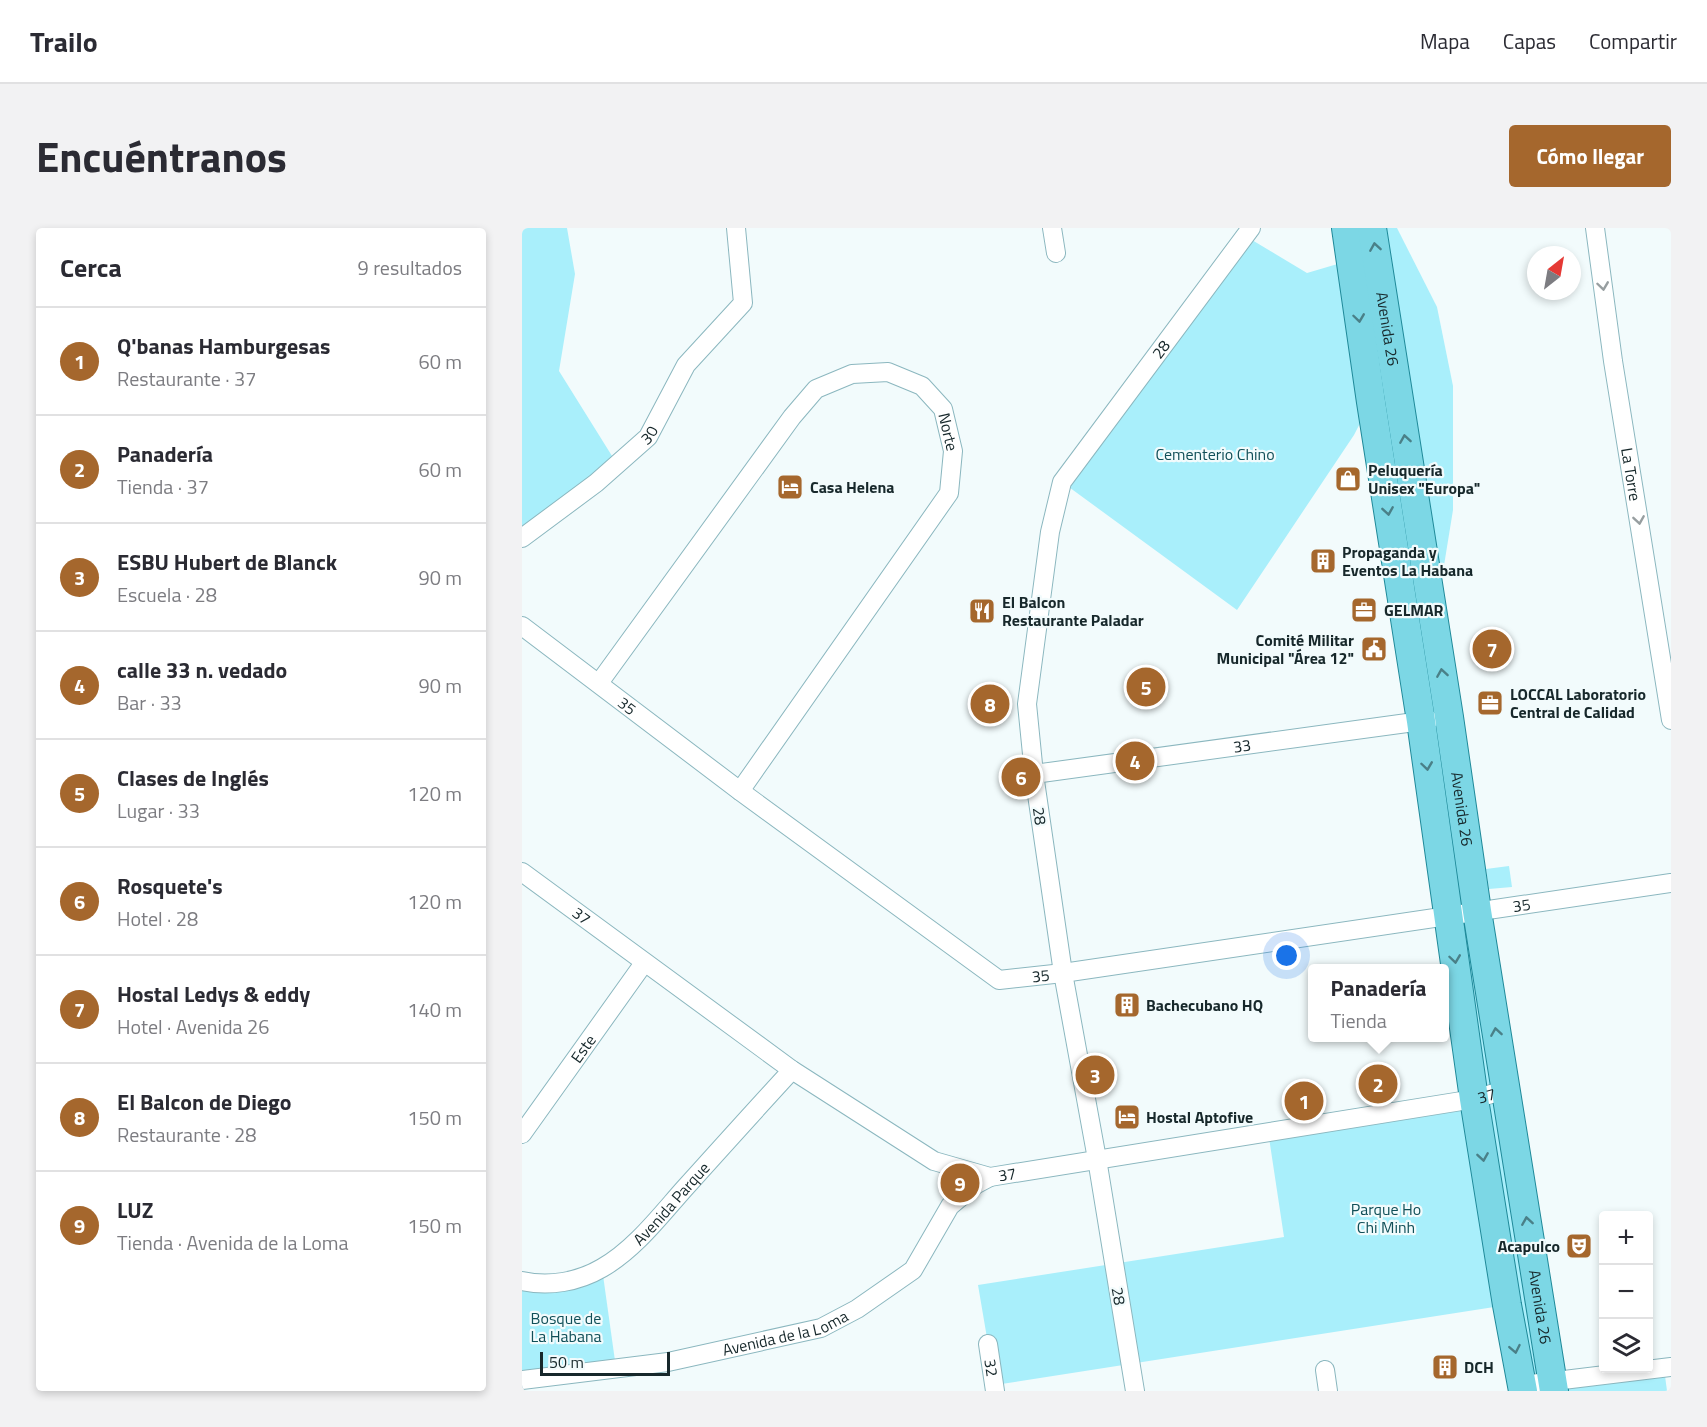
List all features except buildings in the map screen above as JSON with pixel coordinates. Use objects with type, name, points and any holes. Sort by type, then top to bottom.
[{"type":"main road","name":"Avenida 26","points":[[1346,228],[1421,721],[1474,1099],[1507,1305],[1523,1388]]},
{"type":"main road","name":"Avenida 26","points":[[1372,228],[1505,1090],[1554,1387]]},
{"type":"street","name":"30","points":[[522,538],[596,483],[648,437],[686,365],[743,303],[736,228]]},
{"type":"street","points":[[1052,228],[1056,253]]},
{"type":"street","name":"28","points":[[1135,1391],[1097,1159],[1063,973],[1034,774],[1027,704],[1050,532],[1062,482],[1251,228]]},
{"type":"street","name":"La Torre","points":[[1595,228],[1613,361],[1671,720]]},
{"type":"street","name":"Norte","points":[[599,683],[792,417],[816,388],[852,374],[888,372],[922,386],[943,409],[951,440],[953,450],[949,493],[740,790]]},
{"type":"street","name":"35","points":[[522,626],[999,980],[1063,973],[1671,883]]},
{"type":"street","name":"33","points":[[1034,774],[1449,717]]},
{"type":"street","name":"37","points":[[522,872],[792,1070],[934,1161],[990,1177],[1474,1099],[1505,1090]]},
{"type":"street","name":"Este","points":[[522,1134],[644,963]]},
{"type":"street","name":"Avenida Parque","points":[[522,1281],[531,1283],[570,1282],[602,1268],[624,1252],[653,1224],[792,1070]]},
{"type":"street","name":"Avenida de la Loma","points":[[522,1380],[668,1362],[820,1328],[857,1309],[913,1270],[950,1206],[968,1190],[990,1177]]},
{"type":"street","name":"32","points":[[988,1344],[995,1391]]},
{"type":"street","points":[[1523,1388],[1554,1387],[1671,1367]]},
{"type":"street","points":[[1325,1370],[1328,1391]]},
{"type":"green space","points":[[522,228],[567,228],[575,274],[559,371],[617,464],[522,537]]},
{"type":"green space","points":[[1372,228],[1397,228],[1437,307],[1453,386],[1453,510],[1434,627]]},
{"type":"green space","name":"Cementerio Chino","points":[[1247,237],[1307,273],[1351,260],[1371,402],[1354,435],[1237,610],[1062,482]]},
{"type":"green space","points":[[1509,866],[1512,887],[1489,889],[1486,869]]},
{"type":"green space","points":[[1468,919],[1494,1085],[1486,1087],[1460,920]]},
{"type":"green space","name":"Parque Ho Chi Minh","points":[[1474,1099],[1507,1305],[995,1385],[978,1285],[1284,1237],[1268,1131]]},
{"type":"green space","points":[[1496,1099],[1541,1376],[1533,1377],[1488,1100]]},
{"type":"green space","name":"Bosque de La Habana","points":[[602,1268],[616,1368],[522,1379],[522,1281]]},
{"type":"green space","points":[[1664,1368],[1667,1391],[1554,1391],[1640,1373],[1653,1373],[1653,1370]]},
{"type":"place","name":"Peluquería Unisex \"Europa\"","points":[[1348,479]]},
{"type":"place","name":"Casa Helena","points":[[790,487]]},
{"type":"place","name":"Propaganda y Eventos La Habana","points":[[1323,561]]},
{"type":"place","name":"GELMAR","points":[[1364,610]]},
{"type":"place","name":"El Balcon Restaurante Paladar","points":[[982,611]]},
{"type":"place","name":"Comité Militar Municipal \"Área 12\"","points":[[1374,649]]},
{"type":"place","name":"Hostal Ledys & eddy","points":[[1492,649]]},
{"type":"place","name":"Clases de Inglés","points":[[1146,687]]},
{"type":"place","name":"LOCCAL Laboratorio Central de Calidad","points":[[1490,703]]},
{"type":"place","name":"El Balcon de Diego","points":[[990,704]]},
{"type":"place","name":"calle 33 n. vedado","points":[[1135,761]]},
{"type":"place","name":"Rosquete's","points":[[1021,777]]},
{"type":"place","name":"Bachecubano HQ","points":[[1127,1005]]},
{"type":"place","name":"ESBU Hubert de Blanck","points":[[1095,1075]]},
{"type":"place","name":"Panadería","points":[[1378,1084]]},
{"type":"place","name":"Q'banas Hamburgesas","points":[[1304,1101]]},
{"type":"place","name":"Hostal Aptofive","points":[[1127,1117]]},
{"type":"place","name":"LUZ","points":[[960,1183]]},
{"type":"place","name":"Acapulco","points":[[1579,1246]]},
{"type":"place","name":"DCH","points":[[1445,1367]]}]
